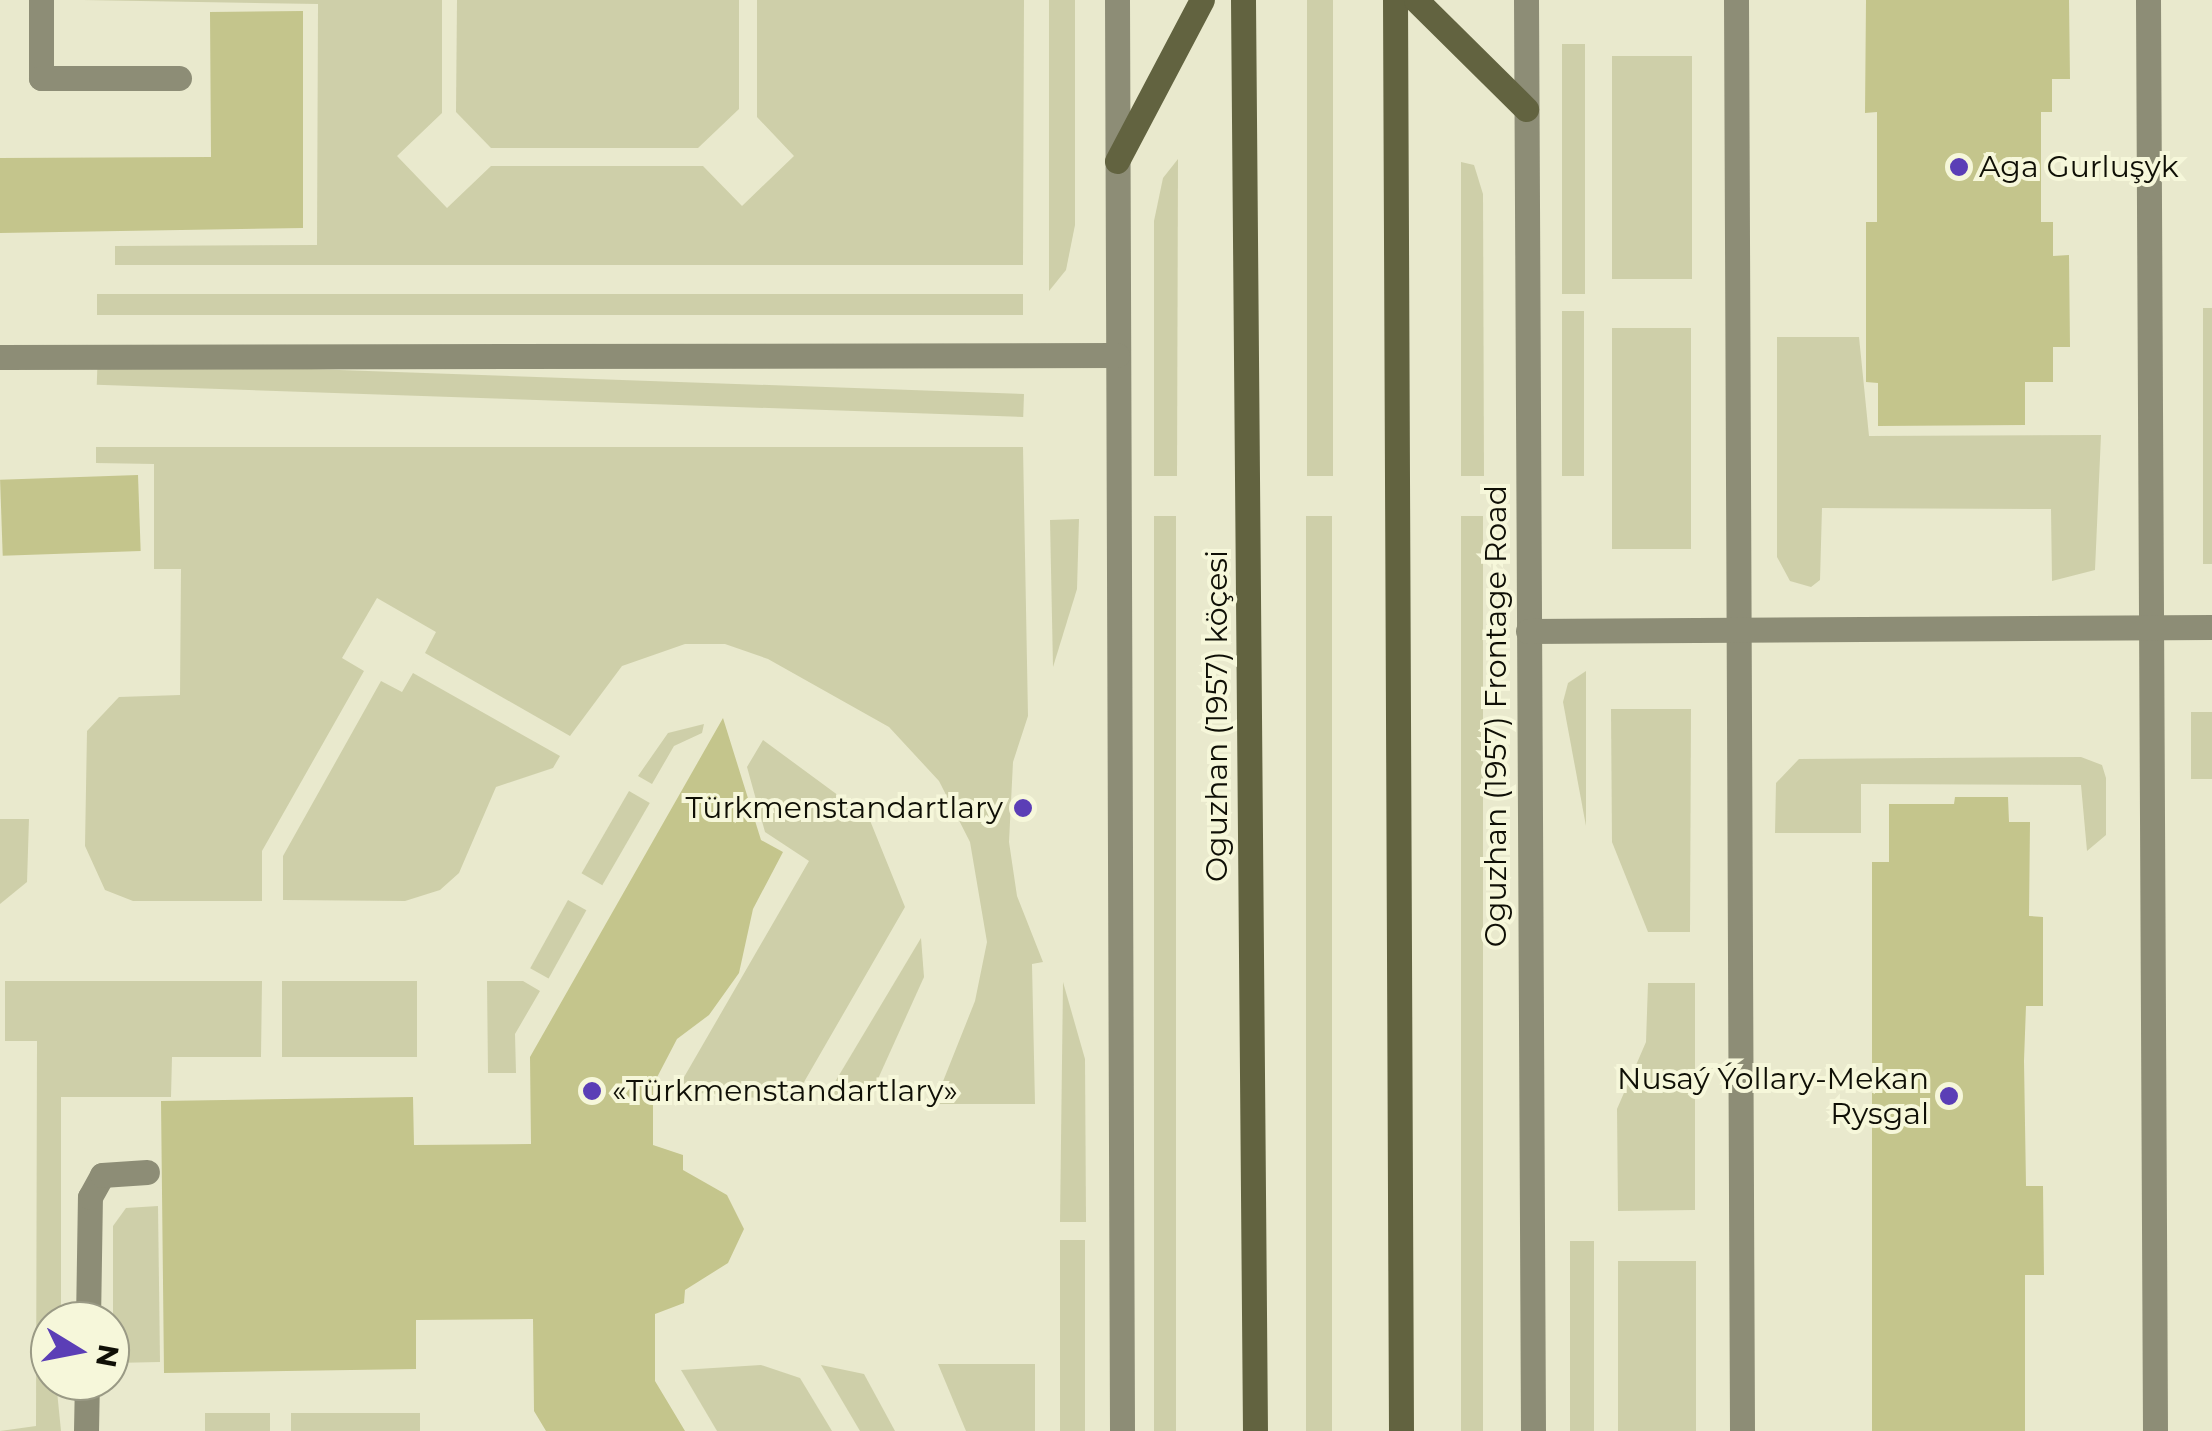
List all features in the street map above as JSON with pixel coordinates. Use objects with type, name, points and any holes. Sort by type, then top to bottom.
[{"type":"main road","points":[[1117,162],[1202,0]]},
{"type":"main road","name":"Oguzhan (1957) köçesi","points":[[1243,0],[1255,1431]]},
{"type":"main road","points":[[1395,0],[1401,1431]]},
{"type":"main road","points":[[1416,0],[1526,109]]},
{"type":"street","points":[[40,0],[41,78],[178,78]]},
{"type":"street","points":[[1117,0],[1122,1431]]},
{"type":"street","name":"Oguzhan (1957) Frontage Road","points":[[1526,0],[1534,1431]]},
{"type":"street","points":[[1736,0],[1742,1431]]},
{"type":"street","points":[[2148,0],[2155,1431]]},
{"type":"street","points":[[0,357],[1117,355]]},
{"type":"street","points":[[1528,631],[2212,627]]},
{"type":"street","points":[[89,1301],[95,1184],[113,1172],[148,1172]]},
{"type":"street","points":[[86,1431],[87,1401]]},
{"type":"green space","points":[[83,0],[442,0],[442,113],[397,156],[447,208],[491,166],[703,166],[742,206],[794,156],[757,117],[757,0],[1024,0],[1023,265],[115,265],[115,246],[317,245],[318,4]]},
{"type":"green space","points":[[457,0],[739,0],[739,109],[698,148],[491,148],[456,112]]},
{"type":"green space","points":[[1049,0],[1075,0],[1075,225],[1066,270],[1049,291]]},
{"type":"green space","points":[[1307,0],[1333,0],[1333,476],[1307,476]]},
{"type":"green space","points":[[1562,44],[1585,44],[1585,294],[1562,294]]},
{"type":"green space","points":[[1612,56],[1692,56],[1692,279],[1612,279]]},
{"type":"green space","points":[[1178,159],[1177,476],[1154,476],[1154,221],[1163,178]]},
{"type":"green space","points":[[1461,162],[1474,165],[1483,194],[1484,476],[1461,476]]},
{"type":"green space","points":[[97,294],[1023,294],[1023,315],[97,315]]},
{"type":"green space","points":[[2203,308],[2212,308],[2212,564],[2203,564]]},
{"type":"green space","points":[[1562,311],[1584,311],[1584,476],[1562,476]]},
{"type":"green space","points":[[1612,328],[1691,328],[1691,549],[1612,549]]},
{"type":"green space","points":[[1777,337],[1859,337],[1869,436],[2101,435],[2095,570],[2052,581],[2051,509],[1822,508],[1820,580],[1811,587],[1790,581],[1777,557]]},
{"type":"green space","points":[[98,362],[1024,394],[1023,417],[97,385]]},
{"type":"green space","points":[[96,447],[1023,447],[1028,716],[1013,762],[1009,842],[1017,896],[1043,962],[1032,964],[1035,1104],[934,1104],[975,1001],[987,942],[970,842],[939,781],[889,727],[768,659],[725,644],[685,644],[622,666],[570,736],[425,653],[436,632],[377,598],[342,658],[364,671],[262,851],[262,901],[133,901],[105,890],[85,846],[87,731],[119,697],[180,695],[181,569],[154,569],[154,464],[96,463]]},
{"type":"green space","points":[[1154,516],[1176,516],[1176,1431],[1154,1431]]},
{"type":"green space","points":[[1306,516],[1332,516],[1332,1431],[1306,1431]]},
{"type":"green space","points":[[1461,516],[1483,516],[1483,1431],[1461,1431]]},
{"type":"green space","points":[[1079,519],[1077,589],[1053,667],[1050,520]]},
{"type":"green space","points":[[1586,671],[1586,826],[1563,702],[1568,683]]},
{"type":"green space","points":[[413,673],[560,756],[553,768],[496,787],[459,873],[440,890],[405,901],[283,900],[283,856],[381,681],[402,692]]},
{"type":"green space","points":[[1611,709],[1691,709],[1690,932],[1648,932],[1612,842]]},
{"type":"green space","points":[[2191,712],[2212,712],[2212,779],[2191,779]]},
{"type":"green space","points":[[704,724],[702,733],[674,746],[652,784],[638,776],[668,733]]},
{"type":"green space","points":[[763,740],[869,818],[905,907],[800,1089],[771,1099],[676,1091],[809,861],[765,832],[747,767]]},
{"type":"green space","points":[[2081,757],[2102,765],[2106,778],[2106,835],[2087,851],[2081,785],[1861,784],[1861,833],[1775,833],[1776,783],[1799,759]]},
{"type":"green space","points":[[629,791],[650,803],[602,885],[582,873]]},
{"type":"green space","points":[[0,819],[29,819],[27,882],[0,904]]},
{"type":"green space","points":[[568,900],[586,910],[549,978],[530,968]]},
{"type":"green space","points":[[921,938],[924,977],[877,1081],[860,1100],[823,1102]]},
{"type":"green space","points":[[5,981],[262,981],[261,1057],[172,1057],[171,1097],[61,1097],[61,1301],[36,1301],[37,1041],[5,1041]]},
{"type":"green space","points":[[282,981],[417,981],[417,1057],[282,1057]]},
{"type":"green space","points":[[487,981],[523,981],[540,991],[515,1034],[516,1073],[488,1073]]},
{"type":"green space","points":[[1063,982],[1085,1059],[1086,1222],[1060,1222]]},
{"type":"green space","points":[[1648,983],[1695,983],[1695,1210],[1618,1211],[1617,1109],[1646,1042]]},
{"type":"green space","points":[[158,1206],[160,1362],[130,1363],[130,1301],[113,1301],[113,1226],[126,1208]]},
{"type":"green space","points":[[1060,1240],[1085,1240],[1085,1431],[1060,1431]]},
{"type":"green space","points":[[1570,1241],[1594,1241],[1594,1431],[1570,1431]]},
{"type":"green space","points":[[1618,1261],[1696,1261],[1696,1431],[1618,1431]]},
{"type":"green space","points":[[938,1364],[1035,1364],[1035,1431],[966,1431]]},
{"type":"green space","points":[[761,1365],[800,1378],[832,1431],[717,1431],[681,1370]]},
{"type":"green space","points":[[821,1365],[864,1374],[895,1431],[860,1431]]},
{"type":"green space","points":[[36,1401],[58,1401],[61,1431],[0,1431],[36,1426]]},
{"type":"green space","points":[[205,1413],[270,1413],[270,1431],[205,1431]]},
{"type":"green space","points":[[291,1413],[420,1413],[420,1431],[291,1431]]},
{"type":"building","name":"Aga Gurluşyk","points":[[1866,0],[2069,0],[2070,79],[2052,79],[2052,112],[2041,112],[2041,222],[2053,222],[2053,256],[2069,255],[2070,347],[2053,347],[2053,382],[2025,382],[2025,425],[1878,426],[1878,383],[1866,382],[1866,222],[1877,222],[1877,112],[1865,113]]},
{"type":"building","points":[[303,11],[303,228],[0,233],[0,158],[211,157],[210,12]]},
{"type":"building","points":[[138,475],[141,551],[3,556],[0,480]]},
{"type":"building","name":"«Türkmenstandartlary»","points":[[723,718],[761,840],[783,852],[753,909],[739,973],[709,1015],[677,1039],[653,1085],[653,1145],[683,1155],[683,1170],[727,1195],[744,1229],[728,1263],[685,1290],[684,1303],[655,1314],[655,1381],[685,1431],[546,1431],[534,1411],[533,1319],[416,1320],[416,1369],[164,1373],[161,1101],[413,1097],[414,1145],[531,1144],[530,1057]]},
{"type":"building","name":"Nusaý Ýollary-Mekan Rysgal","points":[[1955,797],[2008,797],[2009,822],[2030,822],[2029,916],[2043,917],[2043,1006],[2026,1006],[2024,1061],[2026,1186],[2043,1186],[2044,1275],[2025,1275],[2025,1431],[1872,1431],[1872,862],[1889,862],[1889,804],[1954,804]]},
{"type":"place","name":"Aga Gurluşyk","points":[[1959,167]]},
{"type":"place","name":"Türkmenstandartlary","points":[[1023,808]]},
{"type":"place","name":"«Türkmenstandartlary»","points":[[592,1091]]},
{"type":"place","name":"Nusaý Ýollary-Mekan Rysgal","points":[[1949,1096]]}]
